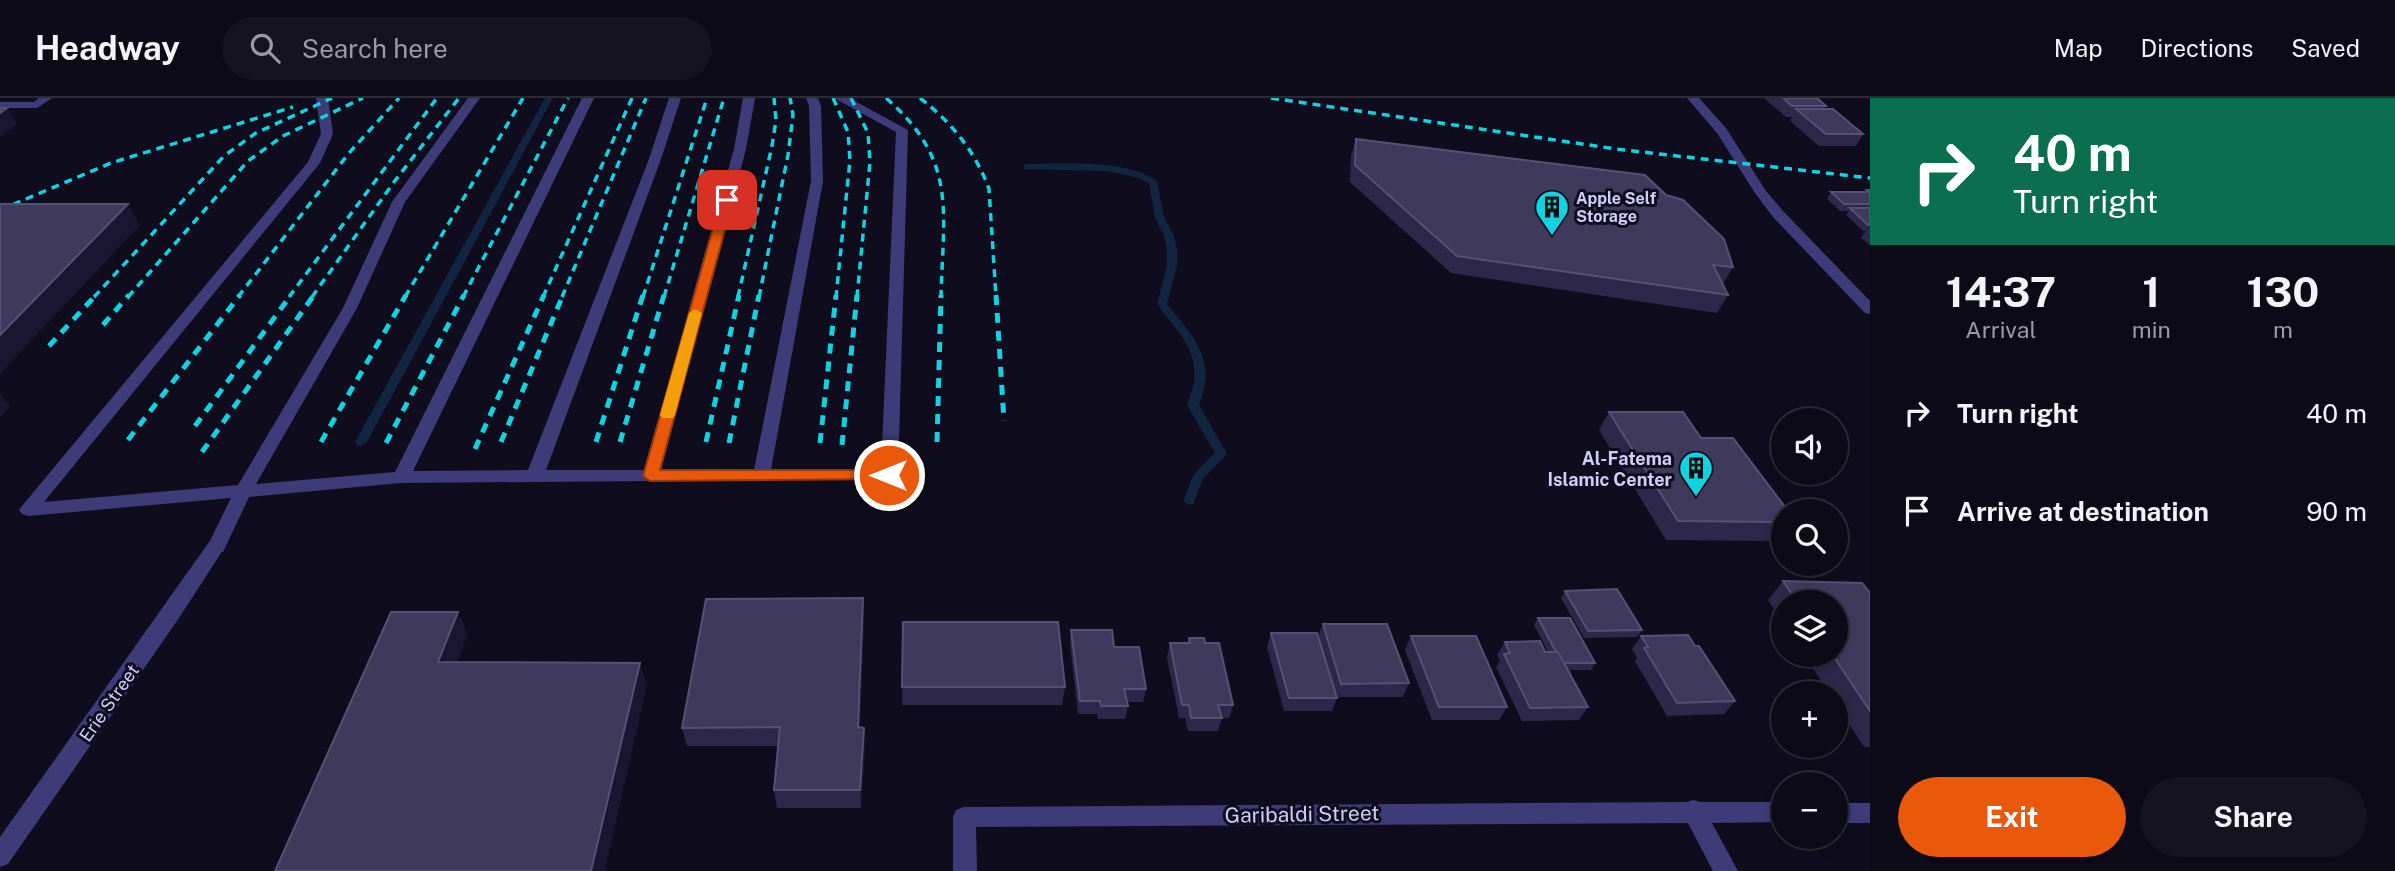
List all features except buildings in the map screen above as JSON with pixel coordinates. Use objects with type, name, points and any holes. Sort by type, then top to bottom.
[{"type":"street","points":[[0,105],[37,105],[46,98]]},
{"type":"street","points":[[322,98],[327,134],[314,163],[28,510],[401,477],[889,475],[902,130],[840,98]]},
{"type":"street","name":"Erie Street","points":[[0,856],[216,547],[242,493],[350,308],[399,201],[474,98]]},
{"type":"street","points":[[401,477],[588,98]]},
{"type":"street","points":[[536,476],[656,159],[675,98]]},
{"type":"street","points":[[650,476],[740,149],[749,98]]},
{"type":"street","points":[[761,476],[817,181],[815,106],[812,98]]},
{"type":"street","points":[[1693,98],[1722,131],[1761,193],[1778,214],[1870,310]]},
{"type":"street","points":[[1726,871],[1693,810],[1771,812]]},
{"type":"street","name":"Garibaldi Street","points":[[965,871],[964,817],[1693,810]]},
{"type":"street","points":[[1848,813],[1870,813]]},
{"type":"waterway","points":[[361,442],[549,98]]},
{"type":"waterway","points":[[1027,167],[1107,169],[1123,171],[1153,181],[1160,217],[1172,249],[1172,265],[1162,304],[1196,351],[1201,376],[1193,405],[1221,454],[1198,477],[1189,501]]},
{"type":"railway","points":[[94,297],[224,156],[256,133],[332,98]]},
{"type":"railway","points":[[128,297],[248,161],[283,136],[363,98]]},
{"type":"railway","points":[[238,297],[349,153],[399,98]]},
{"type":"railway","points":[[289,297],[437,98]]},
{"type":"railway","points":[[312,297],[394,182],[459,98]]},
{"type":"railway","points":[[405,297],[523,98]]},
{"type":"railway","points":[[463,297],[568,98]]},
{"type":"railway","points":[[543,297],[632,98]]},
{"type":"railway","points":[[562,297],[646,98]]},
{"type":"railway","points":[[643,297],[707,98]]},
{"type":"railway","points":[[664,297],[724,98]]},
{"type":"railway","points":[[738,297],[772,146],[776,120],[774,98]]},
{"type":"railway","points":[[759,297],[788,155],[793,115],[790,98]]},
{"type":"railway","points":[[833,98],[848,132],[850,160],[836,297]]},
{"type":"railway","points":[[851,98],[868,133],[870,162],[857,297]]},
{"type":"railway","points":[[886,98],[909,121],[925,143],[936,166],[943,212],[941,297]]},
{"type":"railway","points":[[920,98],[942,117],[961,139],[977,162],[989,189],[996,297]]},
{"type":"railway","points":[[1271,98],[1616,149],[1870,178]]},
{"type":"railway","points":[[0,210],[111,163],[293,107]]},
{"type":"railway","points":[[49,346],[96,295]]},
{"type":"railway","points":[[103,325],[129,295]]},
{"type":"railway","points":[[128,440],[240,295]]},
{"type":"railway","points":[[195,426],[291,295]]},
{"type":"railway","points":[[202,452],[314,295]]},
{"type":"railway","points":[[321,442],[406,295]]},
{"type":"railway","points":[[386,443],[464,295]]},
{"type":"railway","points":[[475,449],[544,295]]},
{"type":"railway","points":[[501,442],[563,295]]},
{"type":"railway","points":[[596,442],[643,295]]},
{"type":"railway","points":[[620,442],[664,295]]},
{"type":"railway","points":[[706,442],[739,295]]},
{"type":"railway","points":[[729,443],[759,295]]},
{"type":"railway","points":[[820,443],[836,295]]},
{"type":"railway","points":[[842,445],[857,295]]},
{"type":"railway","points":[[937,442],[941,295]]},
{"type":"railway","points":[[996,295],[1004,421]]},
{"type":"slow traffic","points":[[667,415],[695,313]]},
{"type":"place","name":"Apple Self Storage","points":[[1552,237]]},
{"type":"place","name":"Al-Fatema Islamic Center","points":[[1696,498]]},
{"type":"route","points":[[727,200],[650,476],[889,475]]}]
